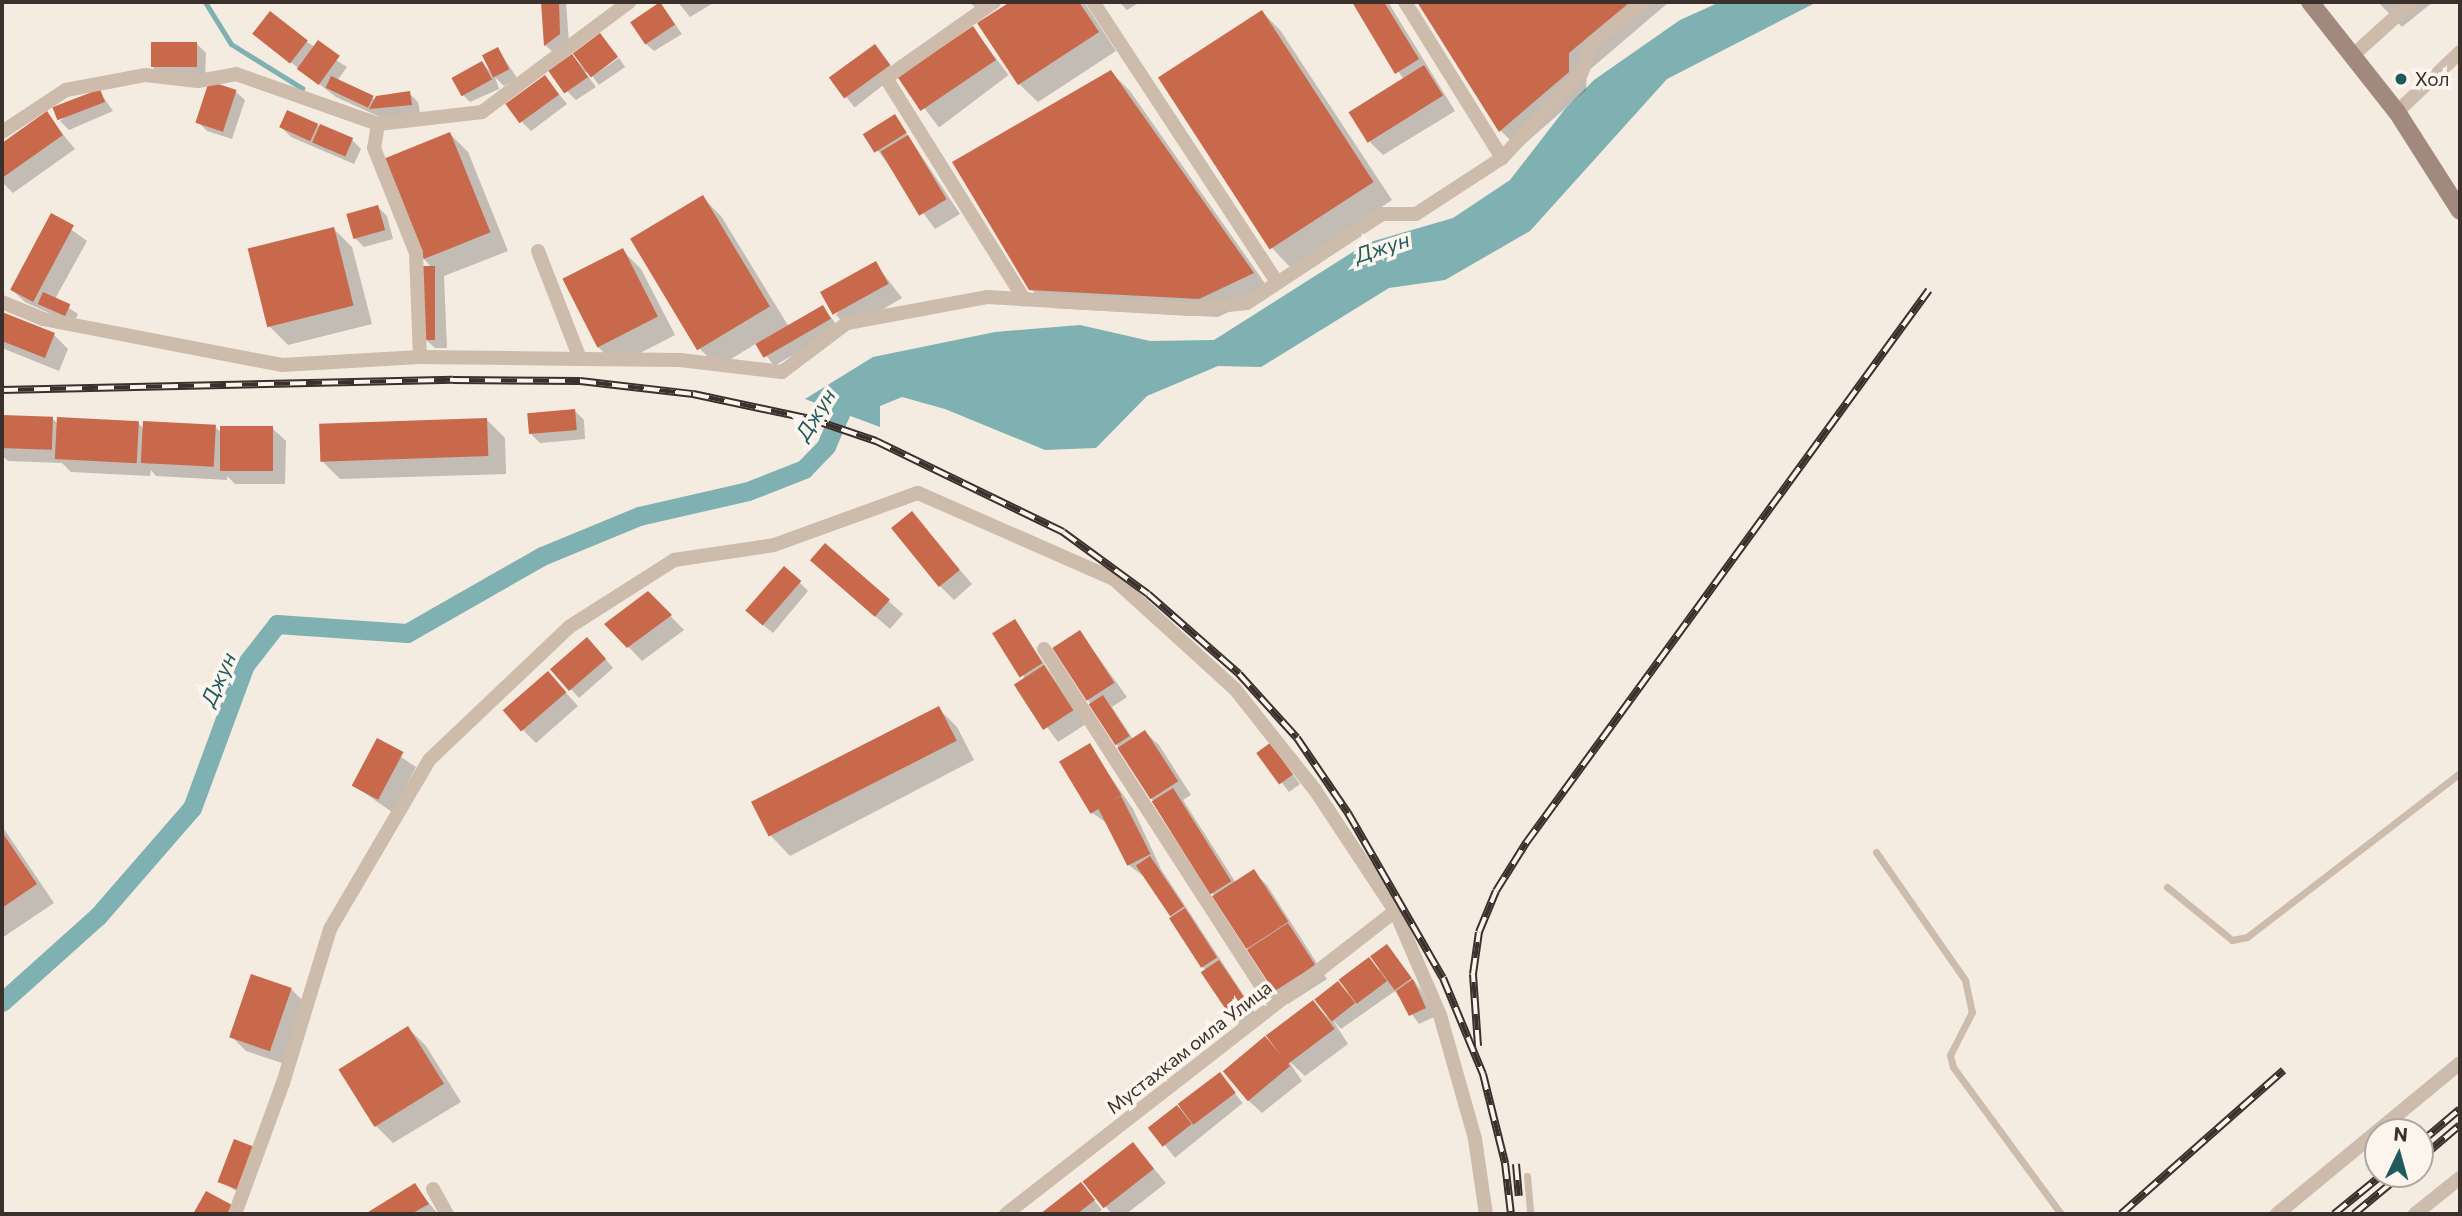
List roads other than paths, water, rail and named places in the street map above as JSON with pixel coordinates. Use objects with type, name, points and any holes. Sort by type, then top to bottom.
[{"type":"main road","points":[[2310,2],[2397,112],[2460,211]]},
{"type":"street","points":[[2,132],[66,90],[145,75],[198,81],[236,74],[378,124],[482,112],[629,2]]},
{"type":"street","points":[[994,2],[886,78],[1024,299]]},
{"type":"street","points":[[1093,2],[1278,282]]},
{"type":"street","points":[[1405,2],[1502,158]]},
{"type":"street","points":[[2,302],[43,319],[282,365],[420,357],[680,360],[782,372],[847,323],[987,296],[1190,309],[1247,303],[1382,214],[1416,214],[1502,158],[1582,72],[1592,43],[1644,2]]},
{"type":"street","points":[[2352,56],[2412,2]]},
{"type":"street","points":[[2397,112],[2460,52]]},
{"type":"street","points":[[378,124],[374,148],[415,253],[420,357]]},
{"type":"street","points":[[538,251],[580,359]]},
{"type":"street","points":[[235,1214],[283,1083],[330,929],[429,760],[569,627],[674,560],[774,545],[918,494],[1114,579],[1234,689],[1315,790],[1395,911],[1440,1015],[1475,1139],[1486,1214]]},
{"type":"street","points":[[1044,649],[1273,1005]]},
{"type":"street","name":"Мустахкам оила Улица","points":[[1006,1214],[1395,911]]},
{"type":"street","points":[[2277,1214],[2460,1063]]},
{"type":"street","points":[[2415,1214],[2460,1178]]},
{"type":"street","points":[[433,1188],[447,1214]]},
{"type":"lane","points":[[2168,887],[2232,940],[2247,937],[2460,773]]},
{"type":"lane","points":[[1876,852],[1965,980],[1972,1012],[1950,1055],[1953,1067],[2061,1214]]},
{"type":"lane","points":[[1527,1177],[1530,1214]]},
{"type":"water","points":[[1720,2],[1817,2],[1667,79],[1530,231],[1445,280],[1389,288],[1261,367],[1218,366],[1147,396],[1096,448],[1045,450],[945,409],[902,397],[880,406],[880,427],[805,399],[873,357],[995,332],[1080,325],[1150,341],[1214,340],[1367,243],[1453,218],[1510,180],[1565,109],[1594,80],[1680,20]]},
{"type":"waterway","points":[[205,2],[231,44],[302,88]]},
{"type":"waterway","name":"Джун","points":[[2,1002],[98,916],[192,808],[245,665],[277,624],[407,633],[542,556],[639,516],[748,491],[804,469],[826,446],[845,402],[855,394]]},
{"type":"railway","points":[[1478,1046],[1473,974],[1479,932],[1496,891],[1526,843],[1929,290]]},
{"type":"railway","points":[[2,390],[453,380],[580,381],[693,394],[811,419],[876,441],[1063,532],[1148,594],[1239,674],[1297,738],[1348,813],[1443,978],[1483,1074],[1505,1163],[1511,1214]]},
{"type":"railway","points":[[2121,1214],[2284,1070]]},
{"type":"railway","points":[[2434,1131],[2460,1109]]},
{"type":"railway","points":[[2434,1147],[2460,1125]]},
{"type":"railway","points":[[1516,1164],[1519,1196]]},
{"type":"railway","points":[[2334,1214],[2366,1188]]},
{"type":"railway","points":[[2354,1214],[2385,1188]]},
{"type":"place","name":"Хол","points":[[2401,79]]}]
